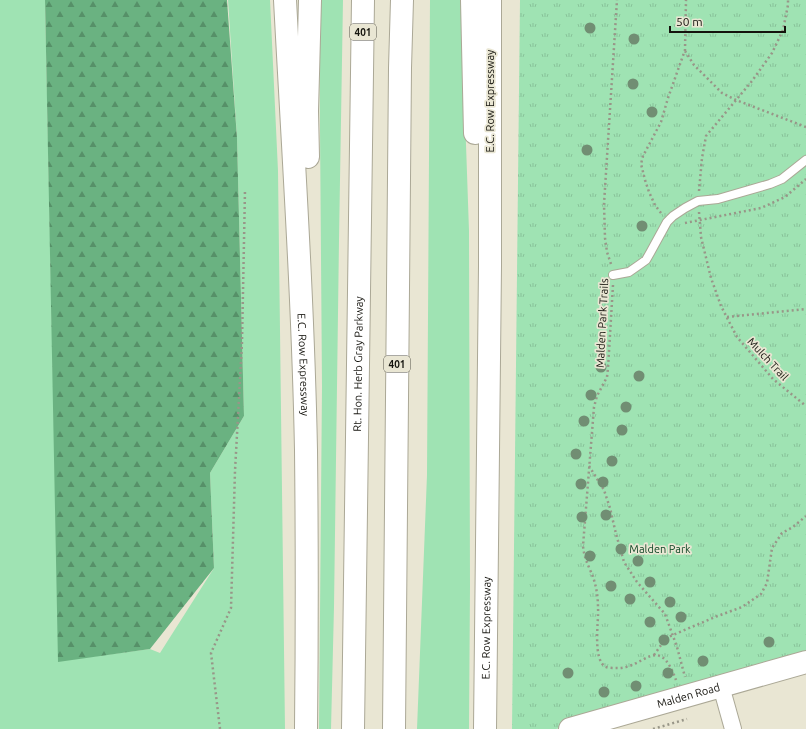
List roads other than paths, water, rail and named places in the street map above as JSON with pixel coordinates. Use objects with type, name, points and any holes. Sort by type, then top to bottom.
[{"type":"main road","name":"E.C. Row Expressway","points":[[285,0],[299,264],[306,450],[306,729]]},
{"type":"main road","points":[[299,264],[308,176],[307,111],[310,0]]},
{"type":"main road","name":"Rt. Hon. Herb Gray Parkway","points":[[353,729],[363,0]]},
{"type":"main road","name":"401","points":[[394,729],[402,0]]},
{"type":"main road","points":[[472,0],[476,147],[490,266]]},
{"type":"main road","name":"E.C. Row Expressway","points":[[485,722],[490,266],[490,0]]},
{"type":"main road","name":"Malden Road","points":[[570,729],[806,662]]},
{"type":"street","points":[[721,686],[733,729]]},
{"type":"lane","points":[[613,275],[629,272],[646,260],[667,222],[673,216],[698,201],[718,199],[770,184],[782,179],[806,160]]},
{"type":"park label","name":"Malden Park","points":[[660,549]]}]
